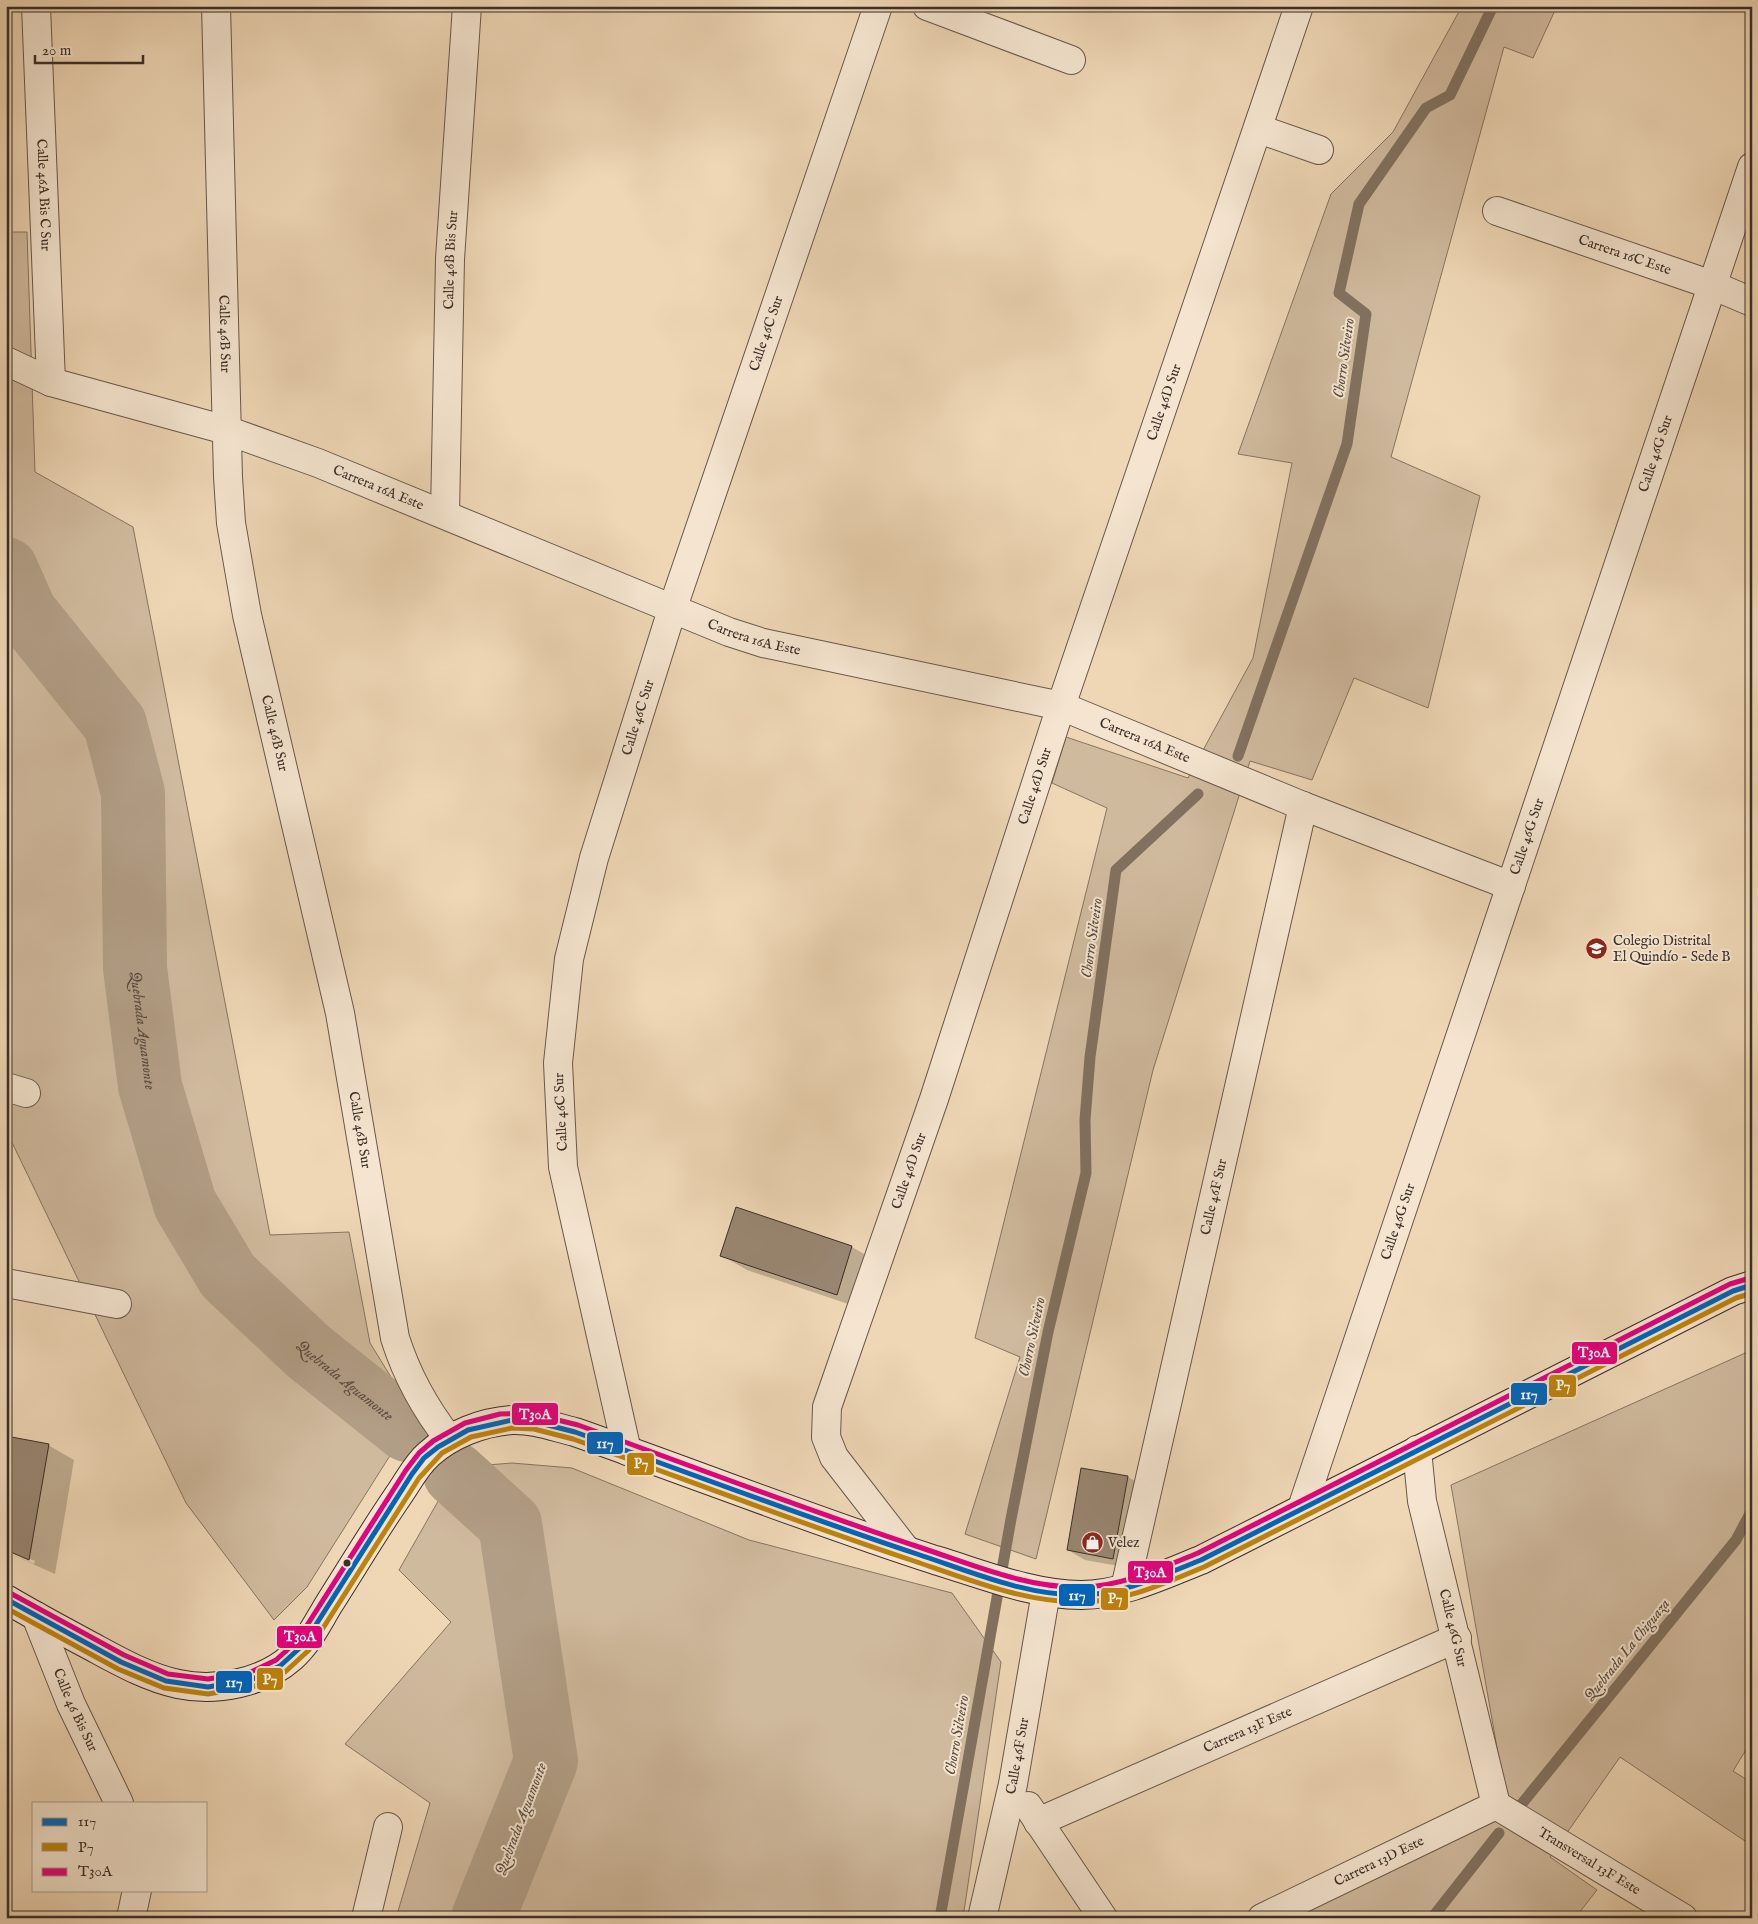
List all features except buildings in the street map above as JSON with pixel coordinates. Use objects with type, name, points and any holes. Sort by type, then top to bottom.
[{"type":"street","name":"Calle 46A Bis C Sur","points":[[36,6],[51,382]]},
{"type":"street","name":"Calle 46B Sur","points":[[216,6],[226,430],[231,523],[238,570],[340,1013],[395,1338],[404,1366],[417,1394],[449,1439]]},
{"type":"street","name":"Calle 46B Bis Sur","points":[[445,514],[450,259],[467,6]]},
{"type":"street","name":"Calle 46C Sur","points":[[627,1450],[563,1167],[558,1062],[569,959],[580,908],[672,610],[878,6]]},
{"type":"street","points":[[927,6],[1071,60]]},
{"type":"street","name":"Calle 46D Sur","points":[[906,1550],[834,1457],[826,1437],[827,1407],[934,1099],[1061,706],[1259,129],[1299,6]]},
{"type":"street","points":[[1259,129],[1318,150]]},
{"type":"street","name":"Calle 46G Sur","points":[[1302,1508],[1752,167]]},
{"type":"street","name":"Carrera 16C Este","points":[[1497,211],[1712,285],[1752,302]]},
{"type":"street","name":"Carrera 16A Este","points":[[6,361],[51,382],[226,430],[318,463],[445,514],[672,610],[764,643],[1061,706],[1303,806],[1511,886]]},
{"type":"street","name":"Calle 46F Sur","points":[[1125,1588],[1303,806]]},
{"type":"street","points":[[6,1283],[117,1304]]},
{"type":"street","points":[[6,1599],[131,1668],[179,1684],[202,1687],[227,1685],[250,1680],[273,1671],[292,1656],[309,1636],[416,1469],[429,1454],[449,1439],[481,1425],[512,1420],[542,1423],[627,1450],[906,1550],[1035,1589],[1082,1595],[1125,1588],[1201,1560],[1733,1291],[1752,1285]]},
{"type":"street","name":"Calle 46G Sur","points":[[1417,1450],[1422,1501],[1457,1638],[1496,1805]]},
{"type":"street","name":"Calle 46F Sur","points":[[982,1918],[1013,1784],[1035,1589]]},
{"type":"street","name":"Calle 46 Bis Sur","points":[[36,1616],[71,1704],[119,1802]]},
{"type":"street","name":"Carrera 13F Este","points":[[1038,1822],[1457,1638]]},
{"type":"street","points":[[1013,1784],[1103,1918]]},
{"type":"street","name":"Carrera 13D Este","points":[[1262,1918],[1496,1805]]},
{"type":"street","name":"Transversal 13F Este","points":[[1496,1805],[1683,1918]]},
{"type":"street","points":[[366,1918],[388,1826]]},
{"type":"street","points":[[131,1918],[137,1892]]},
{"type":"shaded area","points":[[1462,6],[1557,6],[1533,58],[1504,47],[1391,457],[1480,496],[1428,708],[1354,678],[1312,780],[1250,761],[1153,1070],[1036,1559],[965,1534],[1020,1357],[975,1338],[1107,808],[1052,783],[1066,737],[1188,778],[1253,658],[1292,463],[1238,454],[1331,194],[1393,132]]},
{"type":"shaded area","points":[[6,232],[27,232],[35,472],[133,527],[270,1235],[349,1232],[370,1343],[415,1416],[307,1587],[274,1620],[186,1503],[6,1130]]},
{"type":"shaded area","points":[[1752,1350],[1752,1740],[1733,1771],[1752,1783],[1752,1831],[1745,1841],[1620,1757],[1550,1857],[1597,1890],[1575,1918],[1294,1918],[1507,1805],[1451,1485]]},
{"type":"shaded area","points":[[512,1463],[572,1468],[749,1540],[952,1593],[1001,1662],[963,1918],[396,1918],[430,1803],[345,1744],[451,1622],[399,1570],[449,1482],[475,1466]]},
{"type":"waterway","name":"Chorro Silveiro","points":[[1238,756],[1347,444],[1366,314],[1339,293],[1359,204],[1426,108],[1450,95],[1493,6]]},
{"type":"waterway","name":"Quebrada Aguamonte","points":[[6,569],[25,612],[115,724],[133,793],[135,968],[150,1086],[185,1204],[228,1276],[309,1352],[407,1430]]},
{"type":"waterway","name":"Chorro Silveiro","points":[[940,1918],[1011,1519],[1048,1332],[1086,1173],[1085,1120],[1090,1057],[1116,870],[1198,794]]},
{"type":"waterway","name":"Quebrada Aguamonte","points":[[455,1474],[510,1524],[546,1761],[483,1918]]},
{"type":"waterway","name":"Quebrada La Chiguaza","points":[[1520,1806],[1736,1540],[1752,1510]]},
{"type":"waterway","points":[[1432,1918],[1499,1833]]},
{"type":"transit line","name":"T30A","points":[[10,1593],[124,1655],[168,1674],[208,1679],[251,1672],[276,1660],[297,1641],[406,1470],[419,1453],[433,1441],[465,1423],[500,1414],[529,1413],[578,1425],[835,1519],[1001,1575],[1063,1587],[1098,1586],[1127,1580],[1198,1553],[1730,1284],[1750,1278]]},
{"type":"transit line","name":"117","points":[[6,1599],[121,1662],[166,1681],[208,1687],[253,1679],[280,1666],[303,1645],[424,1458],[438,1447],[468,1430],[512,1420],[536,1422],[575,1432],[831,1525],[977,1575],[1040,1591],[1061,1594],[1098,1594],[1143,1583],[1201,1560],[1733,1291],[1752,1285]]},
{"type":"transit line","name":"P7","points":[[6,1608],[118,1669],[164,1688],[208,1694],[255,1686],[285,1672],[309,1650],[419,1478],[442,1453],[471,1437],[512,1428],[534,1429],[573,1439],[828,1532],[996,1589],[1039,1599],[1061,1601],[1082,1602],[1114,1599],[1175,1579],[1204,1567],[1736,1298],[1752,1293]]},
{"type":"place","name":"Colegio Distrital El Quindío - Sede B","points":[[1597,949]]},
{"type":"place","name":"Velez","points":[[1092,1543]]}]
